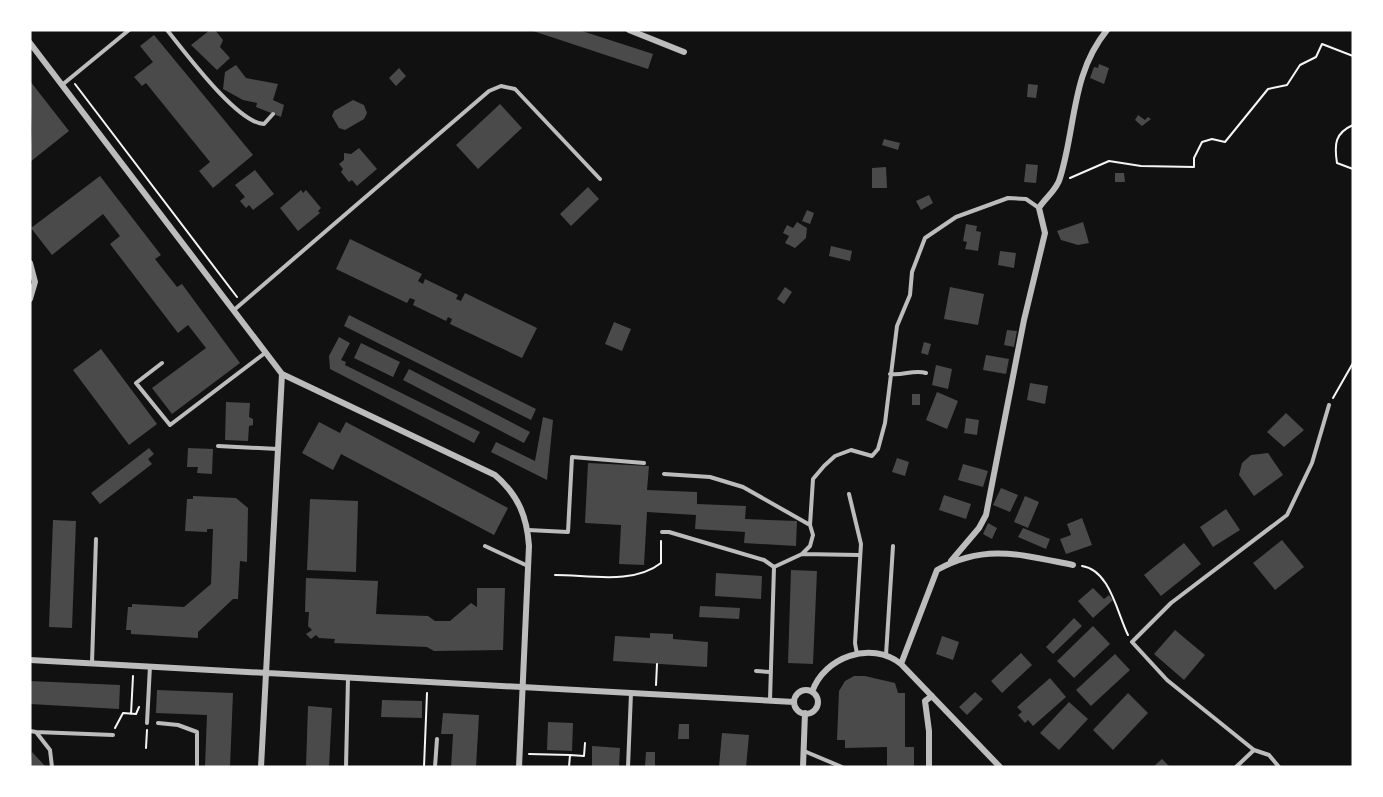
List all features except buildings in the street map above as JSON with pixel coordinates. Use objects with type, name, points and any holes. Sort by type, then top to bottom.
[{"type":"street","points":[[629,30],[684,52]]},
{"type":"street","points":[[951,561],[979,528],[986,515],[1024,320],[1045,233],[1039,208],[1060,182],[1081,76],[1095,45],[1107,30]]},
{"type":"street","points":[[30,43],[282,374],[495,475],[516,497],[528,530],[529,567],[519,767]]},
{"type":"street","points":[[30,263],[35,282],[30,299]]},
{"type":"street","points":[[261,767],[282,374]]},
{"type":"street","points":[[901,664],[937,570],[951,561],[994,548],[1073,565]]},
{"type":"street","points":[[794,702],[799,711],[812,712],[818,704],[813,692],[816,680],[826,667],[840,659],[857,654],[886,655],[901,664],[1000,767]]},
{"type":"street","points":[[30,660],[794,702]]},
{"type":"street","points":[[794,702],[799,692],[813,692]]},
{"type":"street","points":[[928,767],[929,731],[925,701],[932,696]]},
{"type":"street","points":[[803,767],[805,713]]},
{"type":"lane","points":[[62,85],[129,30]]},
{"type":"lane","points":[[166,30],[204,76],[243,116],[252,122],[264,124],[273,114]]},
{"type":"lane","points":[[234,311],[489,91],[501,86],[515,88],[600,179]]},
{"type":"lane","points":[[774,567],[802,554],[810,546],[813,535],[810,525],[813,479],[824,466],[835,456],[851,450],[872,456],[878,449],[885,423],[897,326],[910,295],[912,272],[925,238],[956,217],[1008,198],[1026,199],[1039,208]]},
{"type":"lane","points":[[162,363],[136,383],[170,425],[265,353]]},
{"type":"lane","points":[[890,374],[903,375],[919,370],[926,373]]},
{"type":"lane","points":[[1279,767],[1269,755],[1254,750],[1167,680],[1132,642],[1171,603],[1287,515],[1312,463],[1329,405]]},
{"type":"lane","points":[[218,446],[279,449]]},
{"type":"lane","points":[[528,530],[568,532],[572,457],[644,463]]},
{"type":"lane","points":[[664,474],[710,477],[743,487],[810,525]]},
{"type":"lane","points":[[849,494],[861,544],[855,643],[857,654]]},
{"type":"lane","points":[[662,532],[669,532],[764,560],[774,567]]},
{"type":"lane","points":[[92,663],[96,539]]},
{"type":"lane","points":[[485,546],[529,567]]},
{"type":"lane","points":[[886,655],[893,546]]},
{"type":"lane","points":[[802,554],[859,555]]},
{"type":"lane","points":[[770,700],[774,567]]},
{"type":"lane","points":[[147,723],[150,666]]},
{"type":"lane","points":[[756,671],[771,672]]},
{"type":"lane","points":[[346,767],[348,676]]},
{"type":"lane","points":[[628,767],[631,692]]},
{"type":"lane","points":[[158,723],[178,724],[197,732],[196,767]]},
{"type":"lane","points":[[30,731],[113,735]]},
{"type":"lane","points":[[36,732],[50,750],[52,767]]},
{"type":"lane","points":[[435,767],[437,739]]},
{"type":"lane","points":[[1236,767],[1254,750]]},
{"type":"lane","points":[[803,751],[842,767]]},
{"type":"path","points":[[1060,182],[1109,161],[1141,166],[1194,167],[1194,158],[1202,142],[1212,139],[1225,142],[1268,88],[1287,85],[1300,65],[1316,57],[1322,44],[1353,56]]},
{"type":"path","points":[[70,78],[242,303]]},
{"type":"path","points":[[1353,125],[1342,130],[1334,145],[1337,163],[1353,169]]},
{"type":"path","points":[[1329,405],[1353,363]]},
{"type":"path","points":[[555,575],[634,577],[648,573],[661,563],[662,532]]},
{"type":"path","points":[[1073,565],[1091,568],[1113,591],[1117,613],[1132,642]]},
{"type":"path","points":[[656,685],[657,664]]},
{"type":"path","points":[[118,719],[123,713],[131,714],[133,676]]},
{"type":"path","points":[[424,767],[427,693]]},
{"type":"path","points":[[146,748],[147,723]]},
{"type":"path","points":[[529,754],[585,756],[585,743]]},
{"type":"path","points":[[569,767],[570,755]]}]
